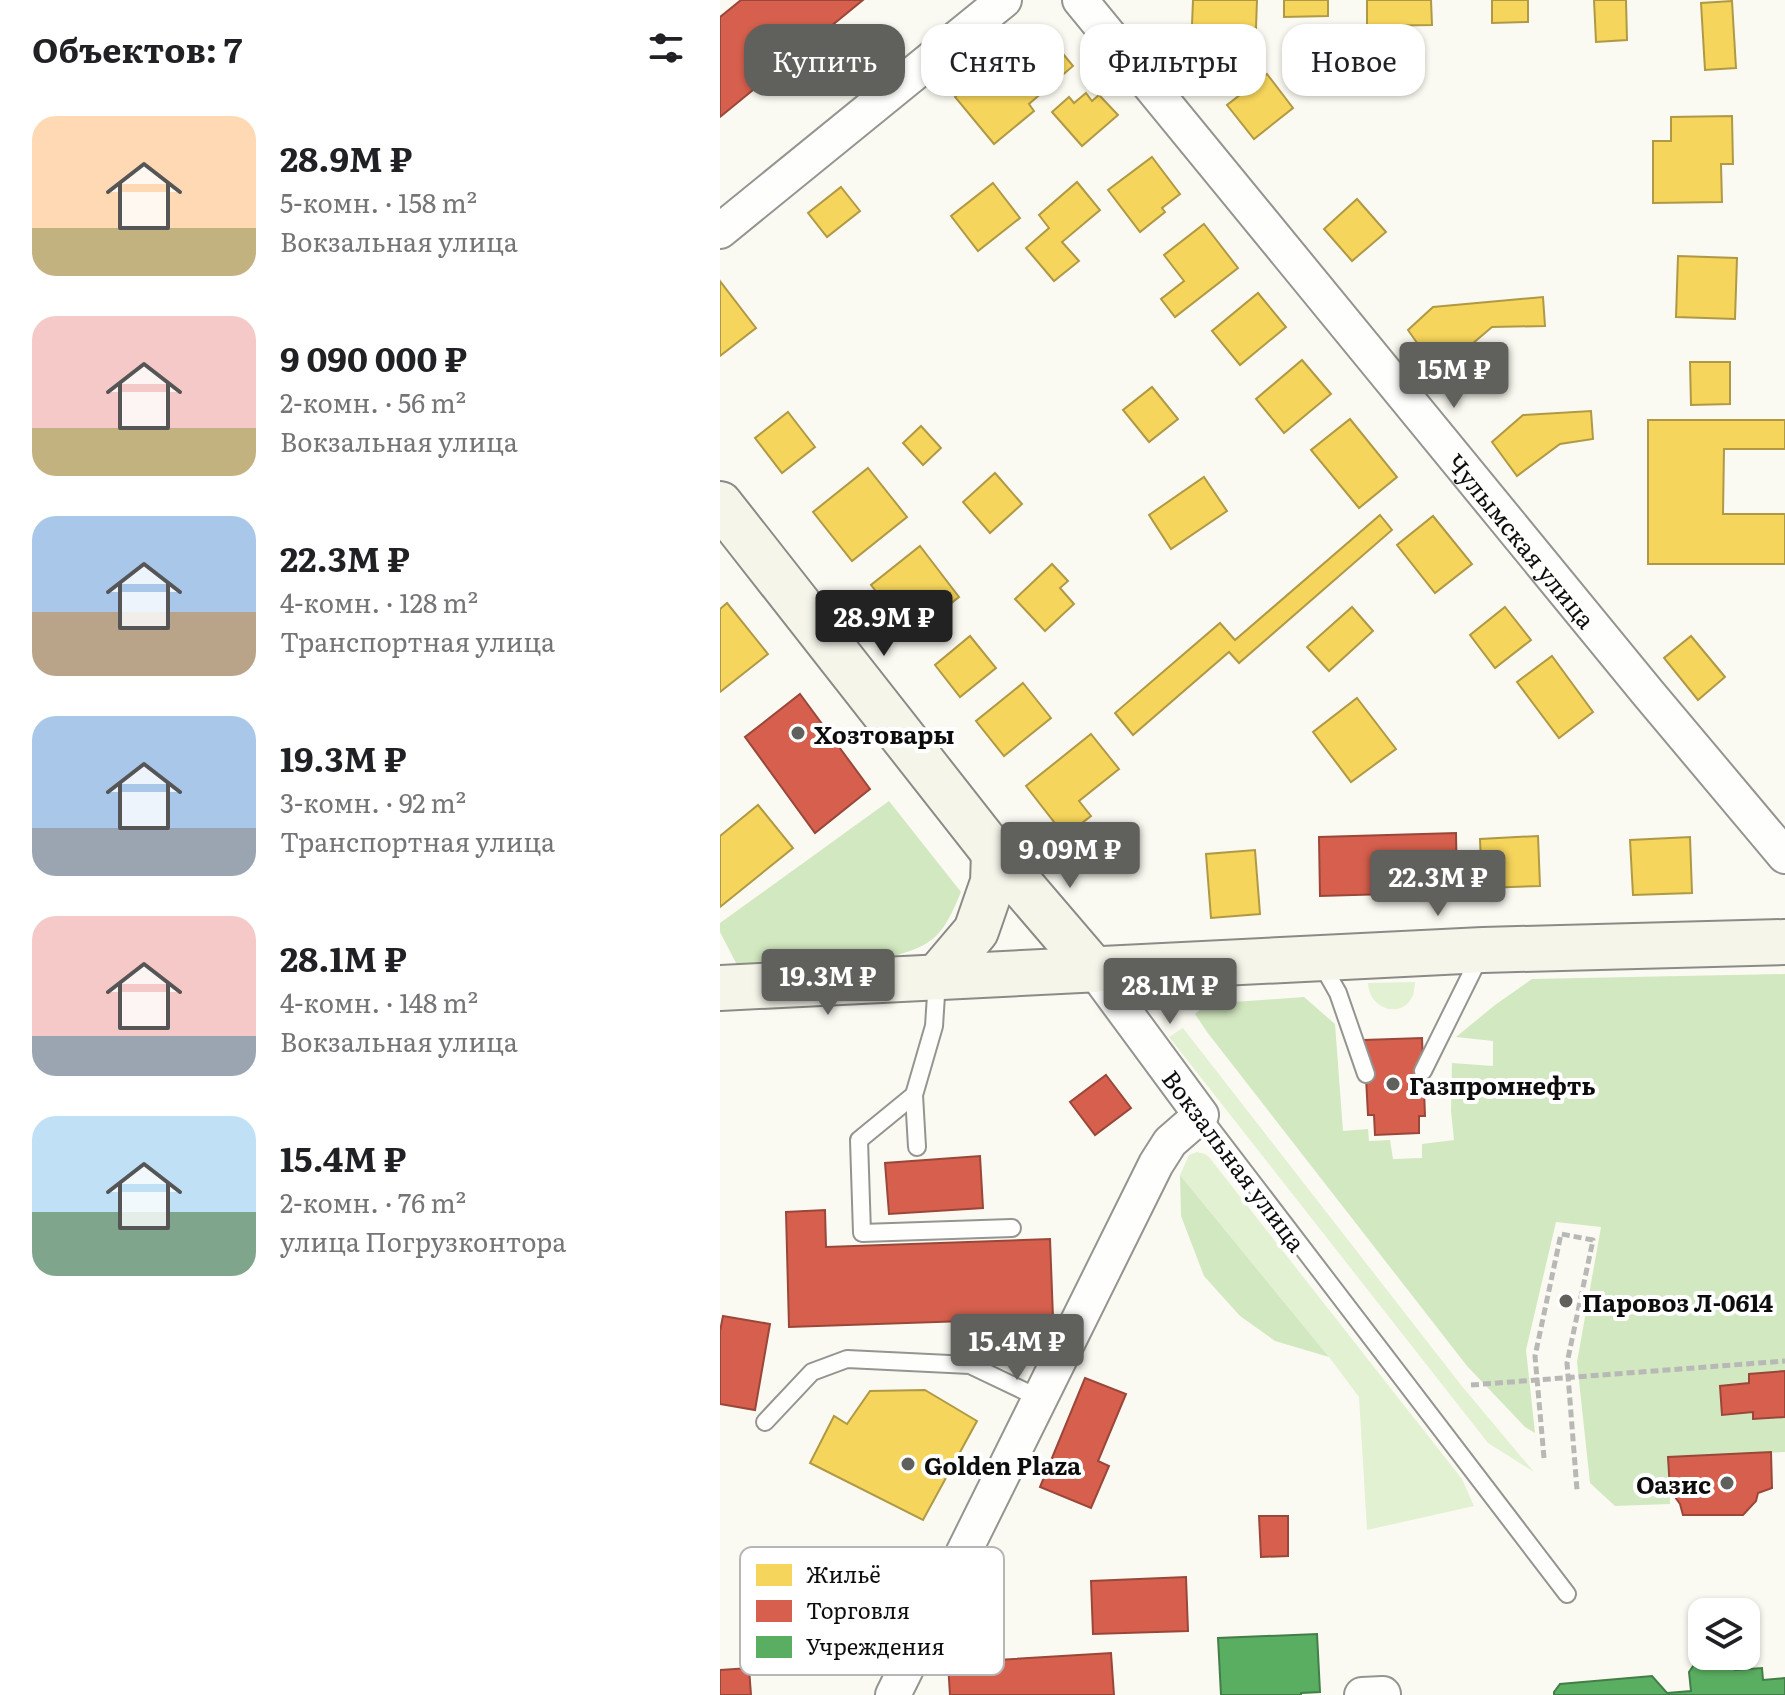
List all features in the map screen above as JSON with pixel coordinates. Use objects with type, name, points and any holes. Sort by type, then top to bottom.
[{"type":"main road","name":"Вокзальная улица","points":[[720,504],[994,853],[1094,970]]},
{"type":"main road","points":[[937,977],[976,931],[993,882],[994,853]]},
{"type":"main road","points":[[720,988],[1483,950],[1785,942]]},
{"type":"street","points":[[720,231],[1004,0]]},
{"type":"street","name":"Чулымская улица","points":[[1080,0],[1785,856]]},
{"type":"street","name":"Вокзальная улица","points":[[1094,970],[1201,1115]]},
{"type":"street","points":[[967,1547],[1156,1164],[1170,1142],[1201,1115]]},
{"type":"street","points":[[893,1695],[903,1675]]},
{"type":"lane","points":[[1423,1071],[1483,950]]},
{"type":"lane","points":[[1318,958],[1338,993],[1366,1074]]},
{"type":"lane","points":[[917,1147],[914,1095],[934,1026],[937,977]]},
{"type":"lane","points":[[914,1095],[859,1140],[862,1233],[1012,1228]]},
{"type":"lane","name":"Вокзальная улица","points":[[1201,1115],[1567,1594]]},
{"type":"lane","points":[[765,1422],[812,1372],[847,1359],[970,1365],[1041,1399]]},
{"type":"path","points":[[1544,1458],[1535,1356],[1561,1234],[1593,1240],[1567,1363],[1577,1490]]},
{"type":"path","points":[[1471,1385],[1785,1361]]},
{"type":"green space","points":[[889,801],[961,892],[935,937],[916,949],[887,958],[738,967],[720,932],[720,923]]},
{"type":"green space","points":[[1785,974],[1785,1452],[1668,1457],[1670,1504],[1615,1506],[1590,1483],[1577,1362],[1601,1227],[1556,1222],[1526,1350],[1535,1433],[1525,1427],[1467,1366],[1195,1014],[1206,1004],[1304,997],[1335,1024],[1343,1131],[1368,1129],[1369,1141],[1390,1140],[1393,1159],[1422,1158],[1422,1144],[1454,1140],[1452,1063],[1493,1066],[1493,1041],[1456,1037],[1532,979]]},
{"type":"green space","points":[[1415,982],[1408,1003],[1395,1009],[1374,1000],[1368,983]]},
{"type":"green space","points":[[1183,1028],[1461,1385],[1534,1472],[1488,1443],[1169,1037]]},
{"type":"green space","points":[[1197,1152],[1209,1157],[1462,1479],[1474,1506],[1367,1530],[1359,1397],[1180,1175],[1189,1155]]},
{"type":"green space","points":[[1180,1175],[1329,1357],[1275,1341],[1240,1316],[1204,1276],[1181,1216]]},
{"type":"building: Жильё","points":[[1193,0],[1257,0],[1256,24],[1192,24]]},
{"type":"building: Жильё","points":[[1284,0],[1328,0],[1328,16],[1284,17]]},
{"type":"building: Жильё","points":[[1367,0],[1431,0],[1432,25],[1367,24]]},
{"type":"building: Жильё","points":[[1492,0],[1528,0],[1528,22],[1492,23]]},
{"type":"building: Жильё","points":[[1594,0],[1626,0],[1627,40],[1596,42]]},
{"type":"building: Жильё","points":[[1732,1],[1736,68],[1705,70],[1701,3]]},
{"type":"building: Жильё","points":[[1064,55],[1073,66],[1064,74]]},
{"type":"building: Жильё","points":[[1266,75],[1293,108],[1254,139],[1227,105],[1239,96],[1266,96]]},
{"type":"building: Жильё","points":[[1038,96],[1029,104],[1034,111],[994,144],[955,97]]},
{"type":"building: Жильё","points":[[1082,96],[1088,96],[1092,101],[1100,96],[1118,115],[1082,146],[1052,112],[1069,97],[1074,103]]},
{"type":"building: Жильё","points":[[1732,116],[1733,164],[1721,164],[1722,202],[1653,203],[1653,141],[1671,141],[1671,117]]},
{"type":"building: Жильё","points":[[1152,157],[1180,194],[1162,208],[1165,212],[1140,232],[1108,190]]},
{"type":"building: Жильё","points":[[1077,182],[1100,210],[1062,242],[1079,261],[1054,281],[1026,248],[1049,228],[1039,215]]},
{"type":"building: Жильё","points":[[993,183],[1020,218],[978,251],[951,216]]},
{"type":"building: Жильё","points":[[841,187],[860,211],[827,237],[808,213]]},
{"type":"building: Жильё","points":[[1357,199],[1386,232],[1352,261],[1324,229]]},
{"type":"building: Жильё","points":[[1204,224],[1238,268],[1175,317],[1161,299],[1184,281],[1164,255]]},
{"type":"building: Жильё","points":[[1678,256],[1737,258],[1735,319],[1676,317]]},
{"type":"building: Жильё","points":[[720,281],[756,328],[720,356]]},
{"type":"building: Жильё","points":[[1258,293],[1286,327],[1240,365],[1212,331]]},
{"type":"building: Жильё","points":[[1543,297],[1545,326],[1492,327],[1438,373],[1408,330],[1433,307]]},
{"type":"building: Жильё","points":[[1302,360],[1331,394],[1284,433],[1256,399]]},
{"type":"building: Жильё","points":[[1690,362],[1730,362],[1730,404],[1691,405]]},
{"type":"building: Жильё","points":[[1152,387],[1178,419],[1149,442],[1123,410]]},
{"type":"building: Жильё","points":[[1591,411],[1593,439],[1560,444],[1517,476],[1492,442],[1523,415]]},
{"type":"building: Жильё","points":[[788,412],[815,447],[782,473],[755,438]]},
{"type":"building: Жильё","points":[[1350,419],[1397,477],[1359,508],[1311,450]]},
{"type":"building: Жильё","points":[[1648,420],[1785,420],[1785,449],[1724,449],[1723,514],[1785,514],[1785,564],[1648,564]]},
{"type":"building: Жильё","points":[[921,426],[941,448],[923,465],[903,443]]},
{"type":"building: Жильё","points":[[868,468],[907,517],[852,561],[813,512]]},
{"type":"building: Жильё","points":[[995,473],[1022,504],[990,533],[963,502]]},
{"type":"building: Жильё","points":[[1204,477],[1227,511],[1171,549],[1149,515]]},
{"type":"building: Жильё","points":[[1380,515],[1392,530],[1239,663],[1229,652],[1133,735],[1115,713],[1220,623],[1235,640]]},
{"type":"building: Жильё","points":[[1433,516],[1472,564],[1435,593],[1397,545]]},
{"type":"building: Жильё","points":[[920,546],[959,597],[911,635],[871,585]]},
{"type":"building: Жильё","points":[[1052,564],[1068,581],[1060,588],[1074,604],[1045,631],[1015,599]]},
{"type":"building: Жильё","points":[[727,603],[768,654],[720,692],[720,609]]},
{"type":"building: Жильё","points":[[1352,607],[1373,631],[1329,671],[1307,647]]},
{"type":"building: Жильё","points":[[1505,607],[1531,640],[1495,668],[1470,635]]},
{"type":"building: Жильё","points":[[970,636],[996,668],[960,697],[935,665]]},
{"type":"building: Жильё","points":[[1691,636],[1725,677],[1698,700],[1664,658]]},
{"type":"building: Жильё","points":[[1552,656],[1593,712],[1559,738],[1517,682]]},
{"type":"building: Жильё","points":[[1023,683],[1051,718],[1004,756],[976,721]]},
{"type":"building: Жильё","points":[[1357,698],[1396,749],[1351,782],[1313,732]]},
{"type":"building: Жильё","points":[[1091,734],[1119,769],[1079,801],[1091,816],[1065,836],[1026,786]]},
{"type":"building: Жильё","points":[[758,805],[793,848],[720,907],[720,836]]},
{"type":"building: Жильё","points":[[1538,836],[1540,886],[1482,888],[1480,839]]},
{"type":"building: Жильё","points":[[1690,837],[1692,893],[1633,895],[1630,840]]},
{"type":"building: Жильё","points":[[1255,850],[1260,914],[1211,918],[1206,854]]},
{"type":"building: Жильё","points":[[925,1390],[977,1421],[923,1520],[810,1463],[834,1416],[847,1424],[870,1391]]},
{"type":"building: Торговля","points":[[741,0],[863,0],[834,24],[744,24],[746,96],[720,117],[720,17]]},
{"type":"building: Торговля","points":[[800,694],[870,789],[815,833],[745,737]]},
{"type":"building: Торговля","points":[[1456,833],[1457,892],[1320,896],[1319,837]]},
{"type":"building: Торговля","points":[[1422,1038],[1425,1116],[1419,1116],[1419,1133],[1375,1135],[1374,1115],[1368,1115],[1364,1040]]},
{"type":"building: Торговля","points":[[1106,1075],[1131,1108],[1095,1135],[1070,1102]]},
{"type":"building: Торговля","points":[[980,1156],[983,1208],[889,1214],[885,1163]]},
{"type":"building: Торговля","points":[[825,1210],[826,1247],[1050,1239],[1053,1318],[789,1327],[786,1212]]},
{"type":"building: Торговля","points":[[723,1316],[770,1324],[755,1410],[720,1404],[720,1331]]},
{"type":"building: Торговля","points":[[1785,1371],[1785,1417],[1753,1419],[1753,1412],[1722,1415],[1720,1386],[1749,1383],[1749,1374]]},
{"type":"building: Торговля","points":[[1085,1378],[1126,1394],[1098,1461],[1109,1466],[1091,1508],[1040,1487]]},
{"type":"building: Торговля","points":[[1771,1452],[1772,1488],[1758,1493],[1756,1501],[1743,1515],[1683,1515],[1680,1504],[1670,1490],[1668,1457]]},
{"type":"building: Торговля","points":[[1259,1516],[1288,1516],[1288,1556],[1261,1557]]},
{"type":"building: Торговля","points":[[1186,1577],[1188,1631],[1093,1634],[1091,1581]]},
{"type":"building: Торговля","points":[[1111,1653],[1114,1695],[950,1695],[949,1675],[1004,1675],[1004,1660]]},
{"type":"building: Торговля","points":[[740,1669],[740,1675],[750,1675],[751,1695],[720,1695],[720,1670]]},
{"type":"building: Учреждения","points":[[1317,1634],[1320,1692],[1301,1695],[1221,1695],[1218,1638]]},
{"type":"building: Учреждения","points":[[1762,1668],[1763,1680],[1785,1678],[1785,1695],[1554,1695],[1560,1684],[1652,1676],[1667,1693],[1691,1691],[1689,1672]]},
{"type":"place","name":"Хозтовары","points":[[798,733]]},
{"type":"place","name":"Газпромнефть","points":[[1393,1084]]},
{"type":"place","name":"Паровоз Л-0614","points":[[1566,1301]]},
{"type":"place","name":"Golden Plaza","points":[[908,1464]]},
{"type":"place","name":"Оазис","points":[[1727,1483]]}]
